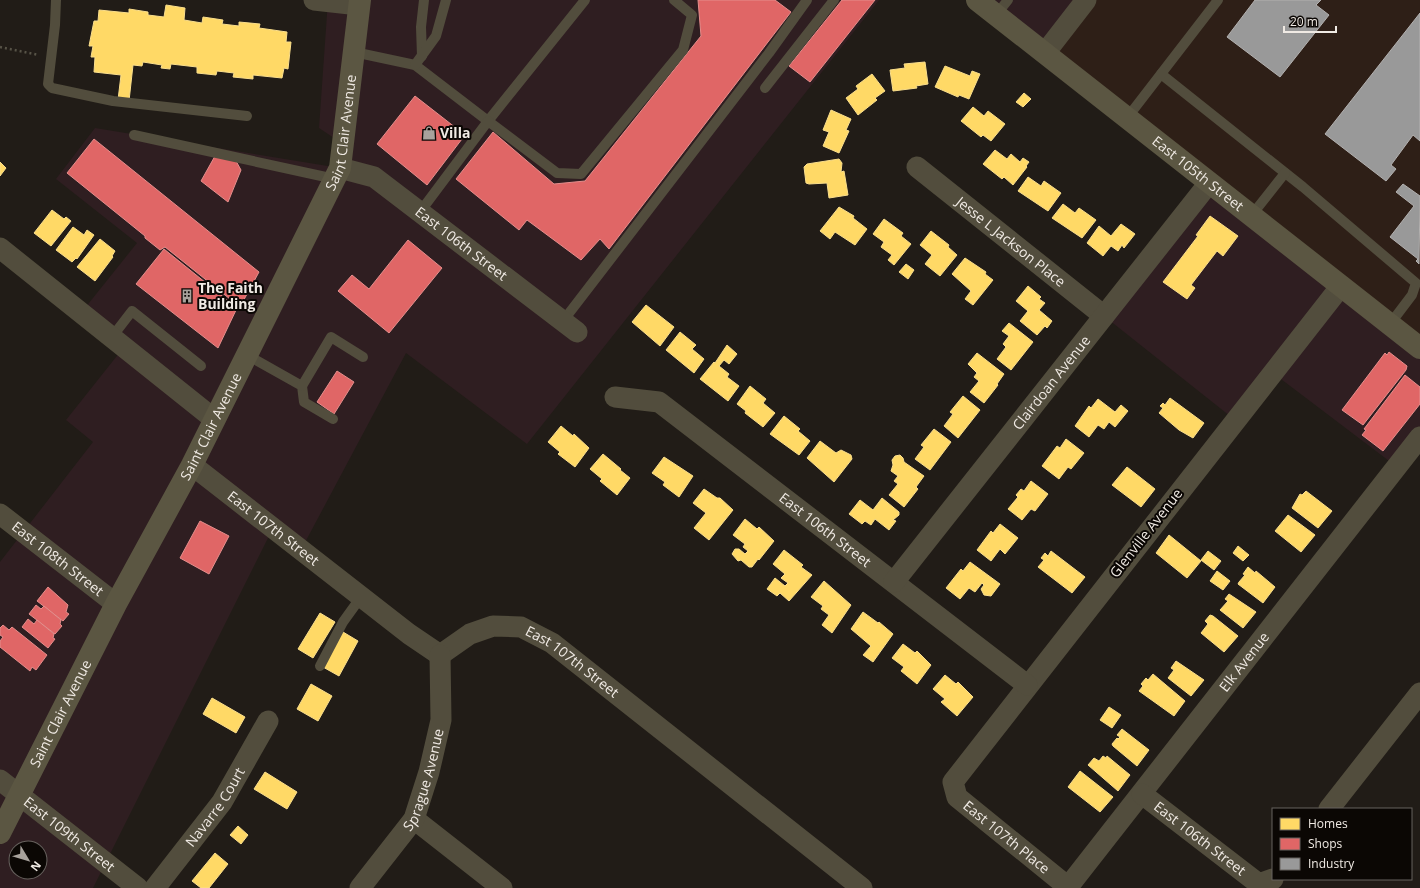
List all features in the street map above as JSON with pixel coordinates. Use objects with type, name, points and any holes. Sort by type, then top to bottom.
[{"type":"main road","name":"East 105th Street","points":[[977,0],[1002,7],[1045,53],[1420,348]]},
{"type":"main road","name":"Saint Clair Avenue","points":[[0,833],[116,604],[192,464],[338,173],[359,3]]},
{"type":"street","points":[[314,0],[359,3]]},
{"type":"street","points":[[1045,53],[1086,0]]},
{"type":"street","name":"Jesse L Jackson Place","points":[[917,168],[1104,316]]},
{"type":"street","name":"East 106th Street","points":[[338,173],[374,177],[570,327]]},
{"type":"street","name":"Clairdoan Avenue","points":[[894,582],[1210,183]]},
{"type":"street","points":[[0,248],[214,419]]},
{"type":"street","name":"Glenville Avenue","points":[[953,782],[1027,685],[1342,286]]},
{"type":"street","name":"East 106th Street","points":[[615,397],[660,402],[1027,685]]},
{"type":"street","name":"Elk Avenue","points":[[1068,887],[1420,438]]},
{"type":"street","name":"East 107th Street","points":[[192,464],[409,634],[440,655],[470,634],[493,626],[520,627],[552,643],[862,888]]},
{"type":"street","name":"East 108th Street","points":[[0,514],[116,604]]},
{"type":"street","name":"Sprague Avenue","points":[[360,888],[414,819],[429,772],[441,720],[440,655]]},
{"type":"street","points":[[1330,808],[1420,693]]},
{"type":"street","name":"Navarre Court","points":[[155,888],[222,802],[268,721]]},
{"type":"street","name":"East 109th Street","points":[[0,780],[138,888]]},
{"type":"street","name":"East 107th Place","points":[[953,782],[957,797],[1068,887]]},
{"type":"street","name":"East 106th Street","points":[[1142,794],[1266,881]]},
{"type":"street","points":[[414,819],[502,888]]},
{"type":"lane","points":[[56,0],[48,84],[52,88],[113,101],[246,116]]},
{"type":"lane","points":[[422,56],[421,27],[424,0]]},
{"type":"lane","points":[[415,65],[436,36],[446,0]]},
{"type":"lane","points":[[420,212],[488,121],[584,0]]},
{"type":"lane","points":[[354,52],[415,65],[557,173],[581,174],[683,50],[692,14],[674,0]]},
{"type":"lane","points":[[570,327],[807,0]]},
{"type":"lane","points":[[765,88],[834,0]]},
{"type":"lane","points":[[1127,118],[1218,0]]},
{"type":"lane","points":[[1161,74],[1285,173],[1416,283],[1412,295],[1390,324]]},
{"type":"lane","points":[[134,135],[338,173]]},
{"type":"lane","points":[[1251,216],[1285,173]]},
{"type":"lane","points":[[112,337],[132,311],[201,366]]},
{"type":"lane","points":[[333,419],[304,402],[302,386],[331,337],[363,357]]},
{"type":"lane","points":[[247,355],[302,386]]},
{"type":"lane","points":[[320,666],[343,622],[361,597]]},
{"type":"path","points":[[0,47],[51,57]]},
{"type":"shaded area","points":[[328,0],[879,0],[527,444],[406,353],[301,550],[273,528],[93,888],[0,888],[0,562],[93,442],[66,420],[124,347],[81,313],[137,243],[56,179],[95,128],[340,168],[343,144],[319,128]]},
{"type":"shaded area","points":[[977,0],[1086,0],[1045,53]]},
{"type":"shaded area","points":[[1086,0],[1420,0],[1420,348],[1045,53]]},
{"type":"shaded area","points":[[1209,183],[1420,348],[1420,446],[1397,467],[1273,373],[1235,420],[1104,316]]},
{"type":"building: Homes","points":[[166,5],[185,8],[184,20],[202,23],[203,17],[223,20],[222,24],[239,26],[239,22],[260,24],[259,28],[287,32],[286,42],[291,42],[288,69],[284,68],[282,78],[253,75],[253,79],[233,77],[234,73],[217,71],[216,75],[197,73],[197,67],[171,64],[170,69],[161,68],[162,65],[143,62],[142,66],[133,65],[129,101],[118,100],[121,75],[94,72],[95,57],[91,57],[93,46],[89,46],[94,21],[98,21],[99,10],[129,13],[129,9],[148,12],[148,15],[164,17]]},
{"type":"building: Homes","points":[[925,62],[928,84],[916,86],[917,88],[893,91],[890,70],[905,68],[904,64]]},
{"type":"building: Homes","points":[[945,66],[970,76],[972,71],[980,74],[969,99],[959,95],[958,97],[935,87]]},
{"type":"building: Homes","points":[[872,74],[885,91],[875,98],[877,100],[858,115],[846,98],[858,89],[856,86]]},
{"type":"building: Homes","points":[[1024,93],[1031,99],[1023,107],[1016,102]]},
{"type":"building: Homes","points":[[973,107],[984,116],[988,111],[1005,124],[991,141],[983,135],[981,137],[961,121]]},
{"type":"building: Homes","points":[[831,110],[851,119],[846,130],[849,131],[839,153],[823,146],[829,132],[823,130]]},
{"type":"building: Homes","points":[[995,150],[1007,159],[1011,154],[1020,162],[1023,158],[1029,162],[1026,166],[1027,167],[1013,185],[1004,177],[1002,179],[983,164]]},
{"type":"building: Homes","points":[[839,159],[842,163],[841,172],[844,171],[848,195],[829,198],[827,183],[806,183],[804,167],[807,164]]},
{"type":"building: Homes","points":[[0,162],[6,168],[0,176]]},
{"type":"building: Homes","points":[[1028,177],[1041,186],[1044,181],[1061,193],[1048,211],[1018,191]]},
{"type":"building: Homes","points":[[1063,204],[1075,213],[1079,208],[1096,220],[1082,238],[1052,218]]},
{"type":"building: Homes","points":[[839,207],[854,216],[853,218],[867,229],[855,245],[835,232],[830,239],[820,231]]},
{"type":"building: Homes","points":[[52,210],[64,219],[66,217],[71,221],[51,246],[34,233]]},
{"type":"building: Homes","points":[[1210,216],[1238,236],[1223,256],[1217,251],[1191,285],[1195,288],[1187,299],[1163,282],[1198,236],[1196,235]]},
{"type":"building: Homes","points":[[884,219],[903,233],[901,236],[911,244],[894,265],[888,260],[892,255],[881,247],[884,242],[873,234]]},
{"type":"building: Homes","points":[[1121,224],[1135,234],[1124,248],[1122,245],[1118,251],[1111,246],[1103,256],[1087,243],[1099,226],[1111,236]]},
{"type":"building: Homes","points":[[73,227],[84,235],[87,230],[94,235],[77,259],[76,258],[72,262],[56,250]]},
{"type":"building: Homes","points":[[931,231],[949,245],[948,247],[957,255],[940,276],[925,264],[932,255],[920,245]]},
{"type":"building: Homes","points":[[100,239],[115,251],[112,256],[113,257],[95,281],[77,267]]},
{"type":"building: Homes","points":[[965,258],[986,272],[985,274],[993,280],[973,305],[965,299],[971,291],[952,274]]},
{"type":"building: Homes","points":[[906,264],[914,270],[908,279],[899,272]]},
{"type":"building: Homes","points":[[1028,286],[1041,297],[1039,299],[1045,303],[1039,310],[1052,321],[1047,328],[1045,326],[1037,335],[1020,321],[1028,311],[1016,301]]},
{"type":"building: Homes","points":[[646,305],[674,327],[660,346],[632,322]]},
{"type":"building: Homes","points":[[1009,323],[1033,342],[1011,370],[997,359],[1006,347],[1003,344],[1009,336],[1002,331]]},
{"type":"building: Homes","points":[[680,332],[696,345],[692,349],[704,359],[694,373],[666,350]]},
{"type":"building: Homes","points":[[727,345],[737,354],[729,364],[724,360],[719,366],[729,374],[727,377],[739,386],[728,401],[700,379],[714,362],[715,363]]},
{"type":"building: Homes","points":[[977,353],[1004,374],[997,384],[998,385],[984,403],[970,392],[979,381],[974,377],[977,373],[968,364]]},
{"type":"building: Homes","points":[[750,386],[766,399],[763,403],[775,413],[763,427],[745,413],[746,411],[737,404]]},
{"type":"building: Homes","points":[[963,396],[980,410],[958,438],[944,426],[953,414],[950,412]]},
{"type":"building: Homes","points":[[1170,398],[1204,423],[1193,438],[1179,430],[1159,413],[1163,408],[1160,406],[1163,403],[1165,405]]},
{"type":"building: Homes","points":[[1098,399],[1115,412],[1121,405],[1128,411],[1115,427],[1109,422],[1104,429],[1098,425],[1089,437],[1075,426],[1089,406],[1091,408]]},
{"type":"building: Homes","points":[[784,416],[800,429],[798,431],[810,441],[799,455],[770,434]]},
{"type":"building: Homes","points":[[561,426],[573,436],[574,434],[589,448],[575,467],[558,454],[560,452],[548,442]]},
{"type":"building: Homes","points":[[934,429],[951,442],[930,470],[915,459],[924,447],[921,445]]},
{"type":"building: Homes","points":[[1066,439],[1084,453],[1071,469],[1068,467],[1059,479],[1042,466],[1057,446],[1060,448]]},
{"type":"building: Homes","points":[[820,441],[836,453],[841,450],[851,455],[852,459],[834,482],[807,458]]},
{"type":"building: Homes","points":[[603,454],[630,478],[617,495],[600,481],[602,479],[590,469]]},
{"type":"building: Homes","points":[[900,455],[904,462],[924,476],[916,487],[918,489],[904,507],[889,495],[898,484],[894,481],[898,476],[891,471],[893,465],[892,460],[895,456]]},
{"type":"building: Homes","points":[[664,457],[693,476],[679,497],[663,485],[665,482],[652,473]]},
{"type":"building: Homes","points":[[1127,467],[1155,489],[1141,507],[1112,485]]},
{"type":"building: Homes","points":[[1031,481],[1048,494],[1035,511],[1031,509],[1022,520],[1008,509],[1018,497],[1016,495],[1021,489],[1024,491]]},
{"type":"building: Homes","points":[[704,489],[717,498],[720,498],[733,510],[709,540],[694,528],[706,513],[693,503]]},
{"type":"building: Homes","points":[[1306,491],[1332,511],[1318,528],[1292,508],[1300,494],[1302,495]]},
{"type":"building: Homes","points":[[882,498],[899,512],[899,515],[893,520],[896,521],[889,530],[875,519],[871,525],[865,521],[862,524],[849,514],[860,500],[873,510]]},
{"type":"building: Homes","points":[[1288,515],[1315,535],[1301,552],[1275,531]]},
{"type":"building: Homes","points":[[745,519],[757,529],[759,527],[774,541],[752,567],[749,567],[741,560],[738,561],[732,554],[735,549],[739,549],[745,554],[748,551],[743,547],[745,544],[733,535]]},
{"type":"building: Homes","points":[[1000,524],[1018,538],[1005,554],[1000,549],[991,561],[977,550],[991,531],[993,533]]},
{"type":"building: Homes","points":[[1169,535],[1201,561],[1187,578],[1156,553]]},
{"type":"building: Homes","points":[[1238,546],[1249,555],[1243,561],[1233,553]]},
{"type":"building: Homes","points":[[784,550],[803,565],[801,567],[812,575],[789,601],[780,593],[777,596],[767,589],[775,578],[785,586],[788,583],[781,578],[785,574],[773,564]]},
{"type":"building: Homes","points":[[1051,551],[1085,577],[1072,593],[1038,567],[1044,560],[1041,558],[1045,553],[1048,556]]},
{"type":"building: Homes","points":[[1208,551],[1221,561],[1214,570],[1201,560]]},
{"type":"building: Homes","points":[[970,562],[1000,584],[991,596],[984,595],[981,589],[984,585],[982,583],[975,592],[969,588],[960,599],[946,588],[961,569],[963,571]]},
{"type":"building: Homes","points":[[1248,567],[1255,573],[1256,571],[1275,587],[1263,603],[1238,584],[1245,575],[1243,574]]},
{"type":"building: Homes","points":[[1217,571],[1230,581],[1223,590],[1210,581]]},
{"type":"building: Homes","points":[[824,581],[851,605],[832,633],[822,625],[829,615],[821,609],[823,606],[811,597]]},
{"type":"building: Homes","points":[[1229,594],[1256,612],[1243,628],[1220,610],[1228,601],[1225,599]]},
{"type":"building: Homes","points":[[863,612],[878,623],[879,622],[893,634],[873,662],[863,655],[871,646],[851,629]]},
{"type":"building: Homes","points":[[320,613],[335,622],[313,658],[298,649]]},
{"type":"building: Homes","points":[[1210,615],[1238,636],[1224,652],[1201,633],[1208,624],[1205,621]]},
{"type":"building: Homes","points":[[343,632],[358,641],[339,676],[323,667]]},
{"type":"building: Homes","points":[[903,644],[915,653],[917,651],[931,665],[917,684],[901,671],[904,667],[892,658]]},
{"type":"building: Homes","points":[[1176,661],[1204,680],[1191,696],[1168,678],[1174,670],[1171,668]]},
{"type":"building: Homes","points":[[1153,674],[1185,701],[1174,716],[1139,691],[1143,686],[1141,684],[1146,678],[1148,680]]},
{"type":"building: Homes","points":[[945,675],[956,684],[958,682],[973,697],[957,716],[941,702],[945,699],[933,689]]},
{"type":"building: Homes","points":[[311,684],[332,696],[318,721],[297,709]]},
{"type":"building: Homes","points":[[212,698],[245,717],[236,733],[203,714]]},
{"type":"building: Homes","points":[[1109,707],[1121,715],[1112,728],[1100,720]]},
{"type":"building: Homes","points":[[1122,729],[1149,750],[1137,766],[1112,744],[1117,738],[1118,739],[1120,737],[1117,735]]},
{"type":"building: Homes","points":[[1103,756],[1106,758],[1107,756],[1130,775],[1118,791],[1088,765],[1094,758],[1099,761]]},
{"type":"building: Homes","points":[[1080,771],[1113,797],[1100,812],[1068,787]]},
{"type":"building: Homes","points":[[265,772],[297,792],[287,809],[254,789]]},
{"type":"building: Homes","points":[[238,826],[248,835],[241,844],[230,835]]},
{"type":"building: Homes","points":[[215,853],[228,864],[209,888],[201,888],[192,881]]},
{"type":"building: Shops","points":[[698,0],[775,0],[791,12],[609,249],[600,239],[581,260],[527,220],[519,230],[456,179],[493,132],[554,184],[585,181],[701,36]]},
{"type":"building: Shops","points":[[842,0],[875,0],[810,82],[789,66]]},
{"type":"building: Shops","points":[[415,96],[465,135],[427,185],[377,144]]},
{"type":"building: Shops","points":[[94,139],[259,272],[240,307],[165,247],[160,250],[145,238],[145,236],[67,173]]},
{"type":"building: Shops","points":[[215,156],[236,161],[241,170],[228,202],[201,181]]},
{"type":"building: Shops","points":[[408,240],[442,268],[389,333],[338,291],[352,275],[369,289]]},
{"type":"building: Shops","name":"The Faith Building","points":[[164,249],[237,308],[218,348],[136,284]]},
{"type":"building: Shops","points":[[1389,352],[1407,366],[1406,370],[1363,425],[1342,410],[1385,353],[1387,355]]},
{"type":"building: Shops","points":[[337,371],[354,382],[334,414],[317,402]]},
{"type":"building: Shops","points":[[1405,375],[1420,387],[1420,404],[1383,451],[1362,435],[1366,430],[1364,429]]},
{"type":"building: Shops","points":[[200,521],[229,536],[209,574],[180,558]]},
{"type":"building: Shops","points":[[48,587],[68,605],[66,612],[69,614],[63,621],[37,601]]},
{"type":"building: Shops","points":[[36,605],[41,609],[44,606],[61,620],[60,624],[62,626],[55,634],[29,614]]},
{"type":"building: Shops","points":[[28,619],[34,624],[37,620],[54,634],[53,638],[55,639],[48,648],[22,627]]},
{"type":"building: Shops","points":[[3,625],[9,630],[12,627],[47,655],[36,670],[32,667],[30,671],[0,647],[0,641],[3,637],[0,635],[0,628]]},
{"type":"building: Industry","points":[[1255,0],[1321,0],[1316,5],[1329,15],[1280,77],[1227,37]]},
{"type":"building: Industry","points":[[1420,13],[1420,141],[1413,135],[1391,165],[1396,169],[1386,181],[1325,134]]},
{"type":"building: Industry","points":[[1403,184],[1420,196],[1419,264],[1416,261],[1418,259],[1390,237],[1414,206],[1396,192]]},
{"type":"place","name":"Villa","points":[[429,133]]},
{"type":"place","name":"The Faith Building","points":[[187,296]]}]
